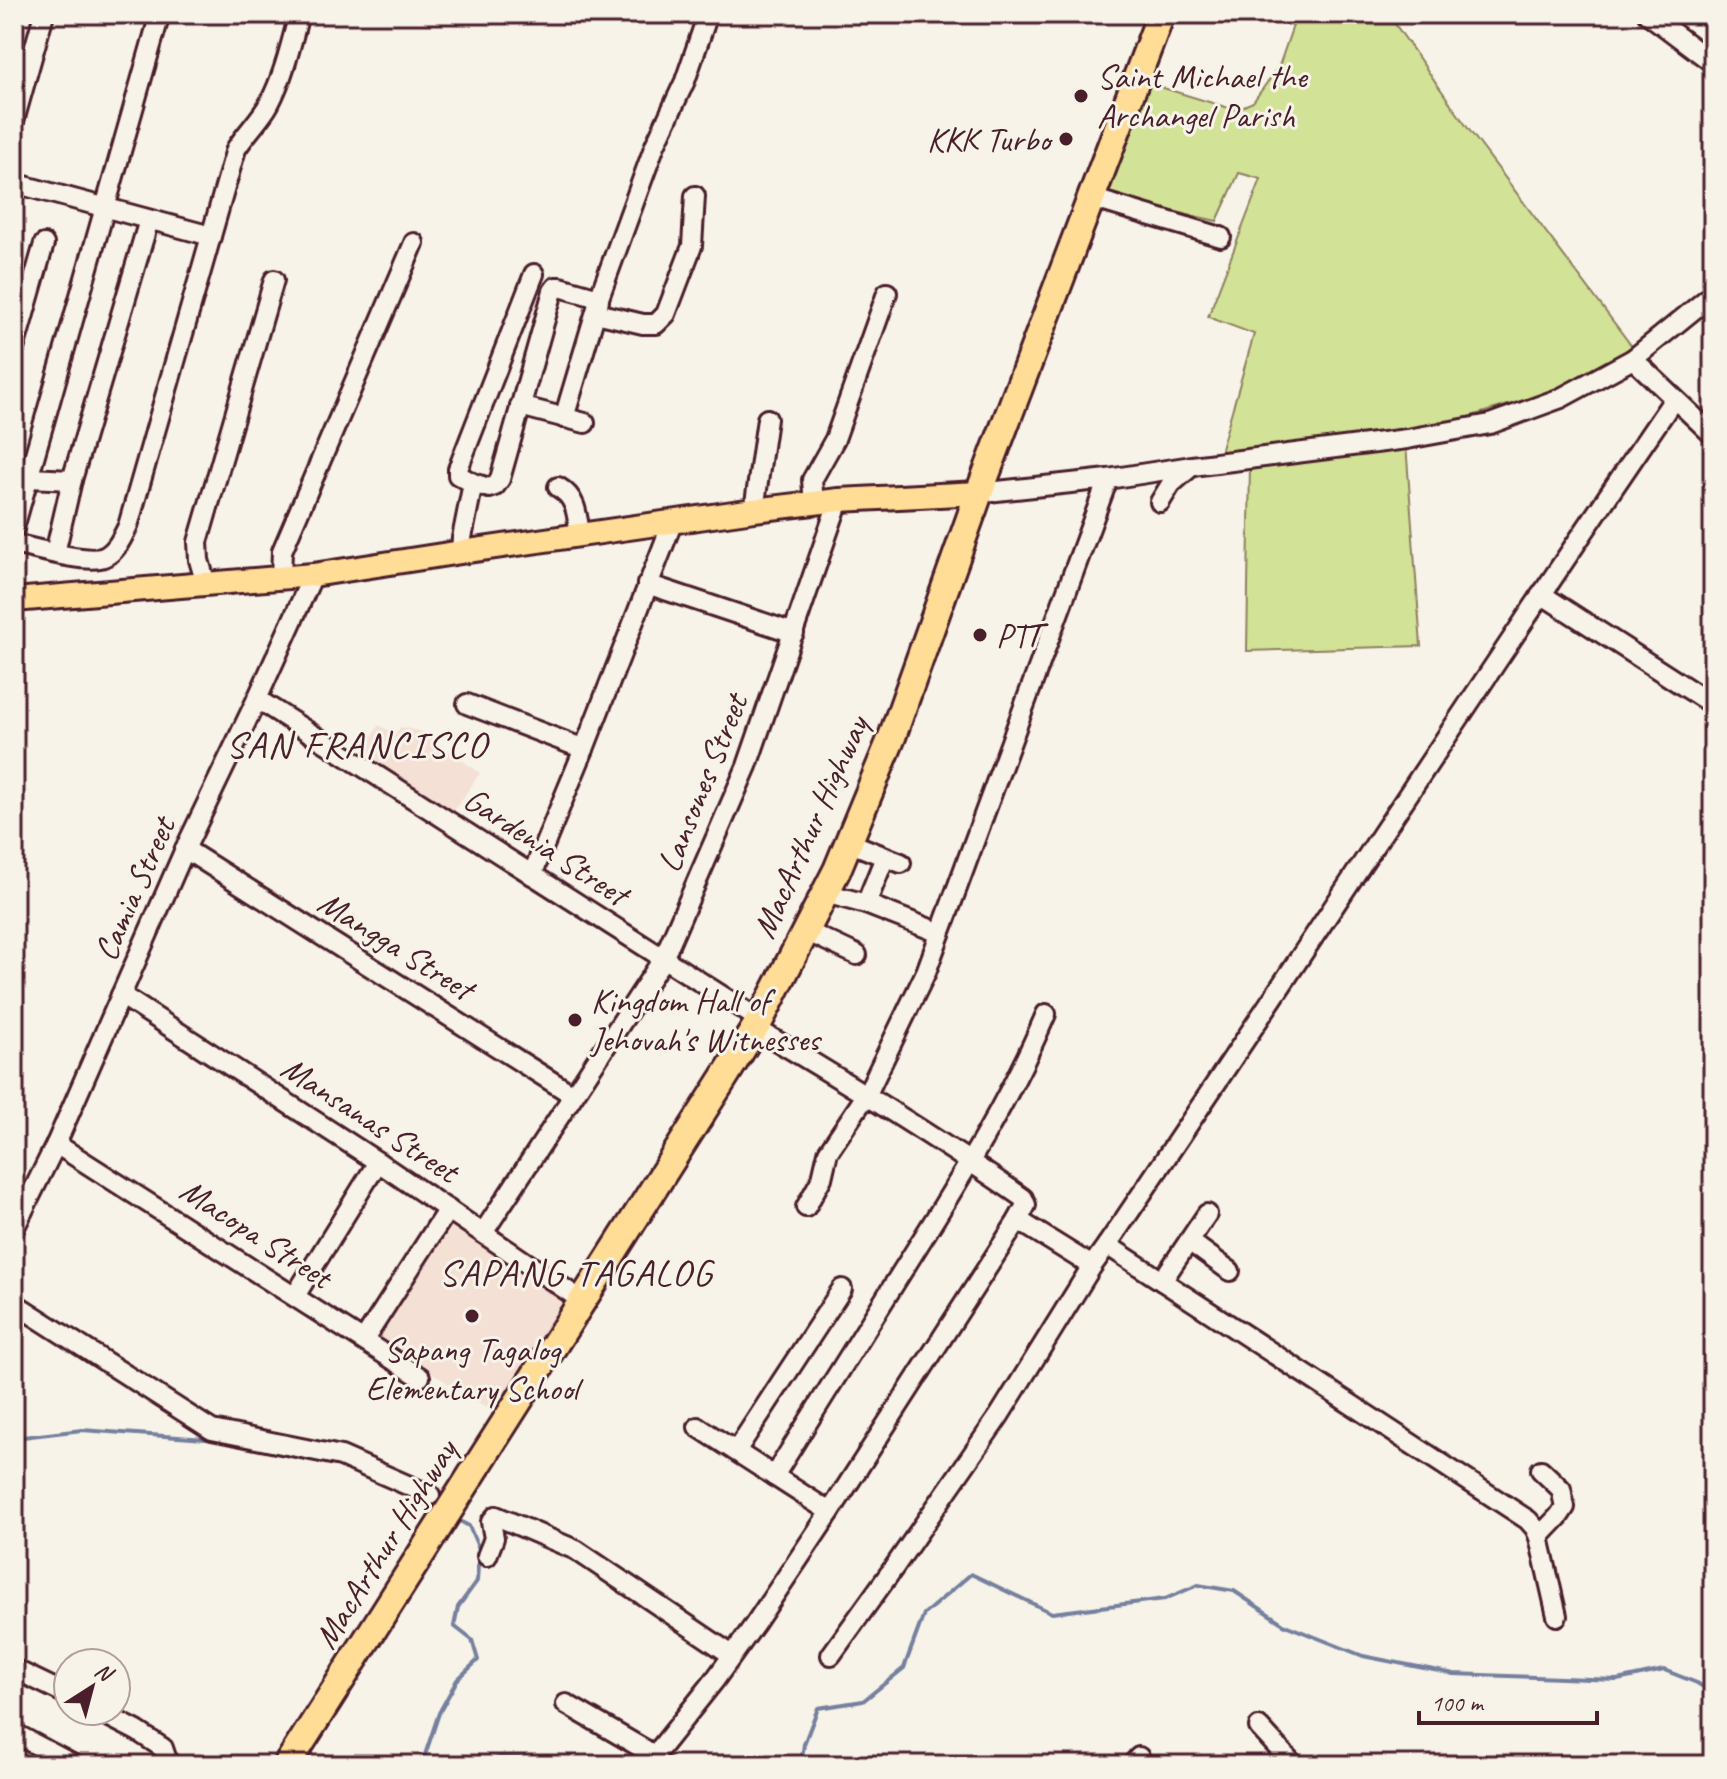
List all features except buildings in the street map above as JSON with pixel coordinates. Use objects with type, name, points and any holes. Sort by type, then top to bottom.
[{"type":"highway","name":"MacArthur Highway","points":[[296,1762],[440,1509],[581,1300],[757,1024],[825,893],[892,737],[979,493],[1161,14]]},
{"type":"main road","points":[[14,600],[202,574],[280,569],[313,575],[462,546],[580,535],[839,500],[979,493]]},
{"type":"street","points":[[14,121],[44,14]]},
{"type":"street","points":[[14,528],[22,475],[160,14]]},
{"type":"street","points":[[14,544],[94,559],[113,551],[122,538],[236,149],[270,103],[299,14]]},
{"type":"street","points":[[564,418],[598,305],[658,137],[685,81],[708,14]]},
{"type":"street","points":[[1648,14],[1713,63]]},
{"type":"street","points":[[14,183],[211,236]]},
{"type":"street","points":[[534,274],[458,469],[460,478],[489,488],[500,479],[553,291],[560,287],[643,324],[656,324],[666,314],[692,246],[695,196]]},
{"type":"street","points":[[1091,198],[1221,237]]},
{"type":"street","points":[[55,553],[72,480],[149,220]]},
{"type":"street","points":[[280,569],[288,536],[414,243]]},
{"type":"street","points":[[14,349],[44,244]]},
{"type":"street","points":[[202,574],[198,542],[274,280]]},
{"type":"street","points":[[814,503],[812,480],[835,439],[887,293]]},
{"type":"street","points":[[979,493],[1407,439],[1490,424],[1561,398],[1633,359],[1713,294]]},
{"type":"street","points":[[1633,359],[1713,435]]},
{"type":"street","points":[[831,1655],[999,1416],[1092,1266],[1674,399]]},
{"type":"street","points":[[520,406],[585,423]]},
{"type":"street","points":[[754,510],[767,419]]},
{"type":"street","points":[[1160,502],[1171,484],[1192,466]]},
{"type":"street","points":[[22,475],[72,480]]},
{"type":"street","points":[[806,1207],[822,1178],[828,1152],[867,1094],[926,972],[1108,479]]},
{"type":"street","points":[[462,546],[473,483]]},
{"type":"street","points":[[558,487],[575,503],[580,535]]},
{"type":"street","name":"Lansones Street","points":[[483,1233],[663,959],[747,766],[839,500]]},
{"type":"street","points":[[532,875],[673,521]]},
{"type":"street","name":"Camia Street","points":[[14,1229],[21,1198],[56,1144],[185,849],[313,575]]},
{"type":"street","points":[[647,584],[794,633]]},
{"type":"street","points":[[1541,594],[1713,705]]},
{"type":"street","name":"Gardenia Street","points":[[257,699],[971,1161],[1025,1200],[1018,1220]]},
{"type":"street","points":[[467,704],[584,749]]},
{"type":"street","points":[[848,842],[893,860],[866,904]]},
{"type":"street","name":"Mangga Street","points":[[185,849],[573,1095]]},
{"type":"street","points":[[825,893],[866,904],[940,933]]},
{"type":"street","points":[[806,931],[857,955]]},
{"type":"street","name":"Mansanas Street","points":[[121,995],[378,1162],[581,1300]]},
{"type":"street","points":[[774,1476],[971,1161],[1030,1052],[1046,1014]]},
{"type":"street","name":"Macopa Street","points":[[56,1144],[420,1377]]},
{"type":"street","points":[[295,1296],[378,1162]]},
{"type":"street","points":[[364,1340],[448,1209]]},
{"type":"street","points":[[1162,1281],[1207,1214]]},
{"type":"street","points":[[566,1704],[650,1760],[755,1624],[1018,1220],[1092,1266]]},
{"type":"street","points":[[1189,1241],[1230,1271]]},
{"type":"street","points":[[1107,1245],[1528,1520],[1539,1537],[1557,1616]]},
{"type":"street","points":[[736,1451],[842,1289]]},
{"type":"street","points":[[14,1303],[212,1430],[341,1456],[440,1509]]},
{"type":"street","points":[[698,1427],[830,1512]]},
{"type":"street","points":[[1539,1537],[1565,1507],[1561,1489],[1541,1470]]},
{"type":"street","points":[[487,1556],[494,1538],[491,1522],[496,1516],[576,1550],[732,1655]]},
{"type":"street","points":[[14,1669],[52,1687]]},
{"type":"street","points":[[129,1727],[163,1748],[166,1754],[163,1765]]},
{"type":"street","points":[[1259,1727],[1294,1765]]},
{"type":"street","points":[[14,1733],[74,1765]]},
{"type":"shaded area","points":[[379,725],[395,734],[401,727],[422,732],[480,773],[451,815],[360,756]]},
{"type":"shaded area","name":"Sapang Tagalog Elementary School","points":[[453,1216],[568,1296],[493,1412],[375,1336]]},
{"type":"green space","points":[[1297,14],[1388,14],[1467,127],[1633,348],[1558,390],[1438,426],[1219,456],[1254,334],[1208,317],[1261,179],[1239,173],[1217,221],[1104,196],[1147,83],[1235,110],[1253,102],[1279,66]]},
{"type":"green space","points":[[1406,444],[1421,646],[1247,651],[1250,464]]},
{"type":"waterway","points":[[14,1438],[82,1430],[219,1440]]},
{"type":"waterway","points":[[413,1497],[437,1509]]},
{"type":"waterway","points":[[427,1765],[423,1761],[439,1713],[457,1680],[478,1660],[472,1640],[454,1626],[458,1607],[477,1581],[479,1549],[469,1526],[456,1519]]},
{"type":"waterway","points":[[801,1765],[804,1744],[818,1708],[863,1701],[904,1668],[924,1614],[971,1574],[1052,1613],[1165,1599],[1198,1585],[1234,1591],[1285,1625],[1363,1656],[1454,1674],[1617,1680],[1664,1670],[1713,1693]]},
{"type":"waterway","points":[[476,1765],[501,1757],[523,1758],[546,1765]]},
{"type":"place","name":"Saint Michael the Archangel Parish","points":[[1081,96]]},
{"type":"place","name":"KKK Turbo","points":[[1066,139]]},
{"type":"place","name":"PTT","points":[[980,635]]},
{"type":"place","name":"Kingdom Hall of Jehovah's Witnesses","points":[[575,1020]]},
{"type":"place","name":"Sapang Tagalog Elementary School","points":[[472,1316]]},
{"type":"district","name":"SAN FRANCISCO","points":[[357,744]]},
{"type":"district","name":"SAPANG TAGALOG","points":[[576,1272]]}]
